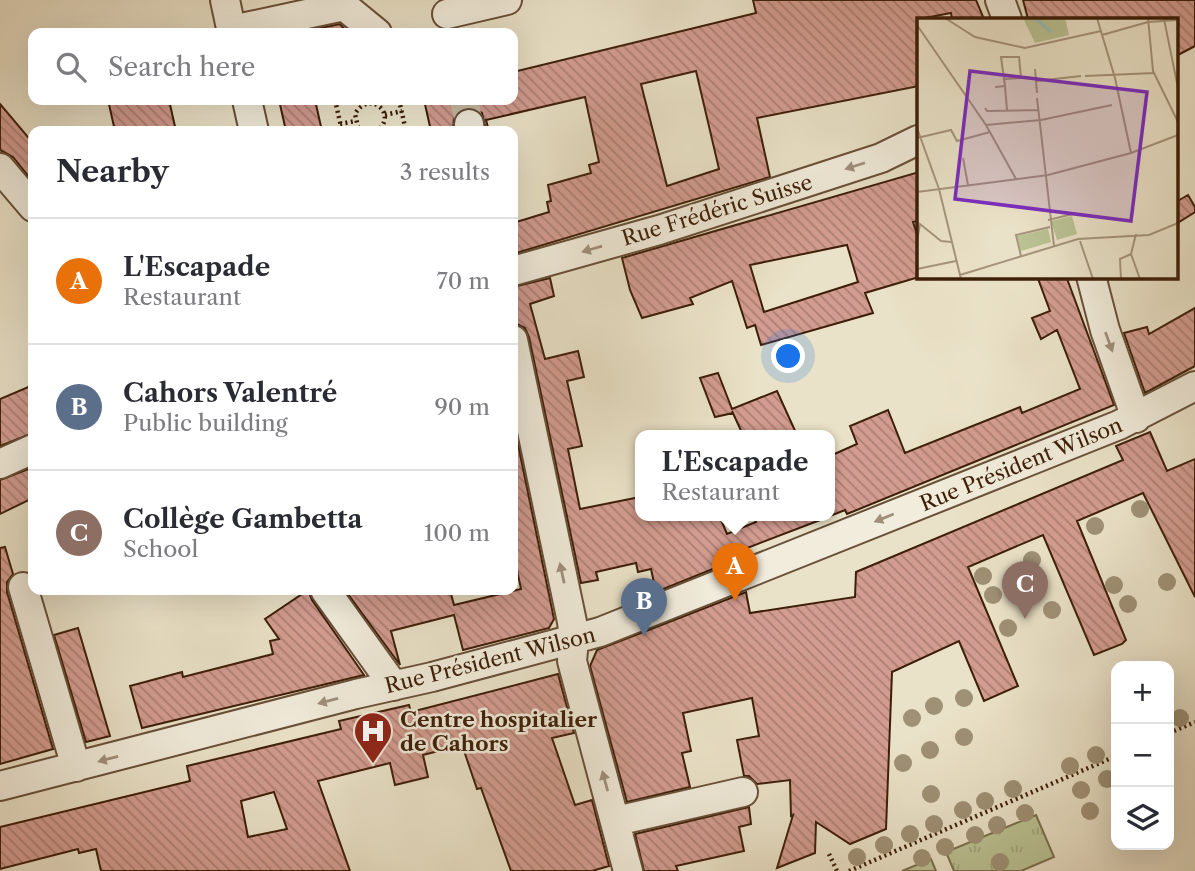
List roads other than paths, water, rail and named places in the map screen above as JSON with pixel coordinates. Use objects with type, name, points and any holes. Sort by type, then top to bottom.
[{"type":"street","points":[[225,0],[231,28]]},
{"type":"street","points":[[447,16],[508,0]]},
{"type":"street","points":[[1000,0],[1007,18]]},
{"type":"street","points":[[247,28],[343,3],[371,28]]},
{"type":"street","points":[[248,105],[253,126]]},
{"type":"street","name":"Rue Frédéric Suisse","points":[[518,270],[659,229],[881,158],[917,141]]},
{"type":"street","points":[[0,168],[28,201]]},
{"type":"street","points":[[1092,278],[1105,330],[1136,418]]},
{"type":"street","points":[[518,364],[572,622],[572,661],[628,871]]},
{"type":"street","name":"Rue Président Wilson","points":[[0,786],[574,640],[651,612],[1136,418],[1195,386]]},
{"type":"street","points":[[23,587],[76,767]]},
{"type":"street","points":[[329,595],[394,685]]},
{"type":"street","points":[[616,821],[743,792]]},
{"type":"tunnel","points":[[465,105],[469,124]]},
{"type":"place","name":"L'Escapade","points":[[735,601]]},
{"type":"place","name":"Collège Gambetta","points":[[1025,619]]},
{"type":"place","name":"Cahors Valentré","points":[[644,636]]},
{"type":"place","name":"Centre hospitalier de Cahors","points":[[373,765]]}]
